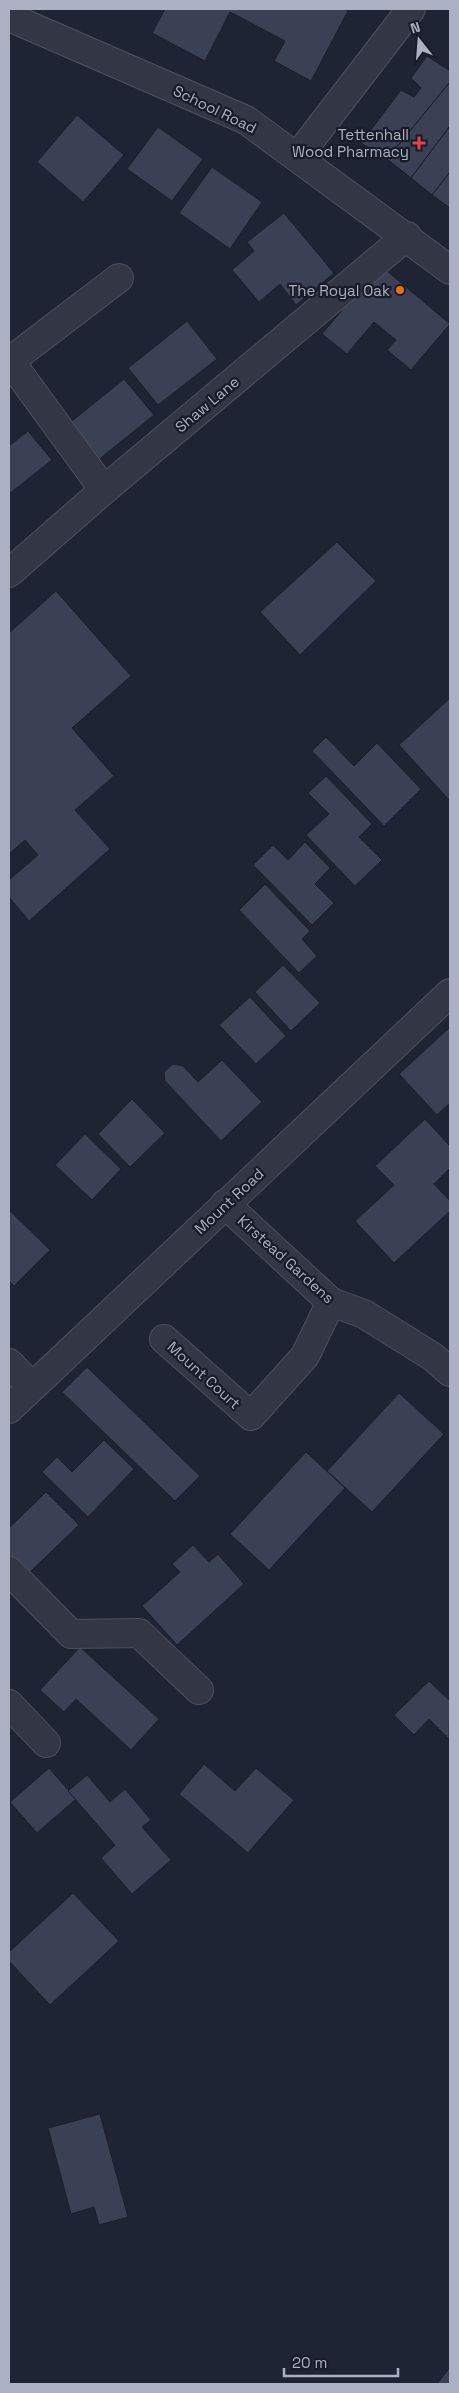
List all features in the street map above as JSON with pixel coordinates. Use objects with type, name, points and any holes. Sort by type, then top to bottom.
[{"type":"street","points":[[298,156],[411,9]]},
{"type":"street","name":"School Road","points":[[9,17],[246,120],[407,236],[450,270]]},
{"type":"street","name":"Shaw Lane","points":[[9,573],[104,490],[407,236]]},
{"type":"street","points":[[104,490],[10,361],[119,278]]},
{"type":"street","name":"Mount Road","points":[[9,1409],[450,993]]},
{"type":"street","name":"Kirstead Gardens","points":[[225,1204],[331,1302],[364,1314],[444,1356]]},
{"type":"street","name":"Mount Court","points":[[164,1339],[251,1416],[305,1356],[331,1302]]},
{"type":"street","points":[[9,1363],[32,1387]]},
{"type":"street","points":[[9,1571],[71,1634],[139,1633],[199,1690]]},
{"type":"street","points":[[9,1704],[46,1742]]},
{"type":"building","points":[[165,9],[344,9],[348,11],[311,81],[274,61],[285,41],[230,12],[205,61],[152,33]]},
{"type":"building","points":[[427,56],[450,71],[450,82],[387,159],[361,143],[401,90],[414,97],[421,88],[411,78]]},
{"type":"building","name":"Tettenhall Wood Pharmacy","points":[[450,82],[450,126],[411,178],[387,159]]},
{"type":"building","points":[[77,115],[124,155],[83,202],[37,162]]},
{"type":"building","points":[[450,126],[450,172],[432,195],[411,178]]},
{"type":"building","points":[[158,127],[203,159],[172,201],[127,169]]},
{"type":"building","points":[[212,167],[262,202],[230,249],[179,213]]},
{"type":"building","points":[[450,172],[450,208],[432,195]]},
{"type":"building","points":[[284,213],[334,273],[296,305],[280,284],[259,302],[232,270],[254,251],[247,242]]},
{"type":"building","points":[[380,265],[450,324],[411,370],[387,350],[396,340],[374,322],[347,354],[322,334]]},
{"type":"building","points":[[187,321],[217,359],[158,405],[128,368]]},
{"type":"building","points":[[124,379],[154,415],[97,461],[67,425]]},
{"type":"building","points":[[28,431],[52,460],[9,494],[9,446]]},
{"type":"building","points":[[337,542],[376,581],[300,655],[260,612]]},
{"type":"building","points":[[56,591],[131,676],[72,728],[114,776],[75,810],[110,849],[29,921],[9,897],[9,880],[38,855],[25,840],[9,854],[9,633]]},
{"type":"building","points":[[450,698],[450,801],[399,745]]},
{"type":"building","points":[[326,737],[354,766],[377,743],[421,789],[384,826],[312,751]]},
{"type":"building","points":[[326,776],[372,824],[359,837],[382,860],[355,886],[306,835],[329,814],[308,793]]},
{"type":"building","points":[[305,842],[330,868],[315,884],[334,903],[312,925],[253,865],[273,845],[288,860]]},
{"type":"building","points":[[265,884],[310,931],[302,939],[317,956],[299,973],[239,910]]},
{"type":"building","points":[[283,965],[320,1003],[291,1031],[255,992]]},
{"type":"building","points":[[250,997],[286,1036],[256,1064],[219,1025]]},
{"type":"building","points":[[450,1027],[450,1103],[437,1115],[399,1074]]},
{"type":"building","points":[[222,1060],[262,1102],[221,1141],[165,1081],[164,1072],[173,1064],[183,1066],[198,1082]]},
{"type":"building","points":[[132,1099],[165,1133],[130,1167],[98,1134]]},
{"type":"building","points":[[425,1119],[450,1146],[450,1168],[434,1184],[450,1201],[450,1211],[394,1263],[355,1221],[394,1185],[375,1166]]},
{"type":"building","points":[[85,1134],[121,1169],[92,1200],[55,1165]]},
{"type":"building","points":[[9,1210],[50,1250],[14,1286],[9,1281]]},
{"type":"building","points":[[87,1367],[200,1476],[175,1501],[62,1392]]},
{"type":"building","points":[[399,1393],[444,1434],[372,1512],[327,1471]]},
{"type":"building","points":[[104,1440],[134,1469],[88,1517],[42,1472],[57,1457],[72,1472]]},
{"type":"building","points":[[306,1452],[345,1488],[269,1570],[230,1534]]},
{"type":"building","points":[[46,1492],[79,1525],[26,1576],[9,1558],[9,1528]]},
{"type":"building","points":[[193,1545],[209,1562],[218,1554],[244,1584],[177,1645],[142,1606],[180,1572],[172,1564]]},
{"type":"building","points":[[80,1647],[159,1719],[131,1750],[76,1699],[64,1712],[40,1690]]},
{"type":"building","points":[[429,1681],[450,1701],[449,1739],[429,1719],[414,1735],[394,1715]]},
{"type":"building","points":[[204,1764],[235,1791],[256,1768],[294,1800],[248,1853],[179,1794]]},
{"type":"building","points":[[49,1768],[76,1799],[37,1833],[10,1802]]},
{"type":"building","points":[[87,1775],[110,1802],[125,1789],[151,1820],[142,1827],[171,1860],[132,1894],[101,1858],[115,1845],[68,1791]]},
{"type":"building","points":[[73,1893],[119,1941],[50,2005],[9,1961],[9,1952]]},
{"type":"building","points":[[100,2114],[128,2217],[99,2225],[94,2207],[71,2214],[48,2128]]},
{"type":"building","points":[[450,2367],[450,2384],[437,2384]]},
{"type":"place","name":"Tettenhall Wood Pharmacy","points":[[419,143]]},
{"type":"place","name":"The Royal Oak","points":[[400,290]]}]
